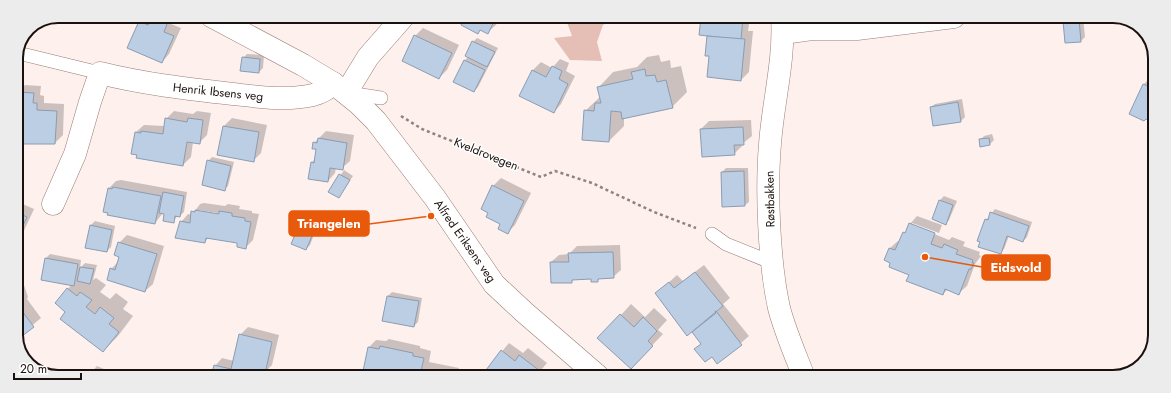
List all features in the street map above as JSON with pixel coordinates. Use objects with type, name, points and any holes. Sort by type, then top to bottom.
[{"type":"street","points":[[225,23],[259,40],[340,88],[398,23]]},
{"type":"street","points":[[782,25],[812,29],[856,29],[905,23]]},
{"type":"street","name":"Røstbakken","points":[[782,25],[782,50],[770,146],[770,231],[779,308],[801,370]]},
{"type":"street","points":[[53,204],[76,154],[90,102],[100,73]]},
{"type":"street","name":"Henrik Ibsens veg","points":[[100,73],[144,84],[280,98],[313,95],[325,90],[340,88]]},
{"type":"street","name":"Alfred Eriksens veg","points":[[340,88],[376,121],[402,154],[435,198],[494,284],[591,370]]},
{"type":"lane","name":"Henrik Ibsens veg","points":[[24,54],[100,73]]},
{"type":"lane","points":[[340,88],[381,98]]},
{"type":"lane","points":[[712,234],[726,244],[773,263]]},
{"type":"path","name":"Kveldrovegen","points":[[381,98],[401,115],[422,129],[541,177],[555,171],[587,181],[654,212],[712,234]]},
{"type":"shaded area","points":[[567,23],[607,23],[603,25],[597,42],[602,61],[570,60],[554,38],[572,36]]},
{"type":"building","points":[[138,23],[148,25],[149,23],[167,24],[164,32],[174,36],[162,63],[127,48]]},
{"type":"building","points":[[462,23],[493,23],[488,34],[480,30],[478,34],[461,25]]},
{"type":"building","points":[[700,23],[742,23],[741,40],[699,35]]},
{"type":"building","points":[[1063,23],[1079,23],[1081,42],[1065,43]]},
{"type":"building","points":[[414,35],[452,53],[439,79],[402,61]]},
{"type":"building","points":[[707,36],[745,39],[741,81],[707,77],[709,56],[705,56]]},
{"type":"building","points":[[472,41],[495,52],[487,67],[465,56]]},
{"type":"building","points":[[242,57],[260,59],[259,73],[240,71]]},
{"type":"building","points":[[464,60],[485,70],[474,92],[453,82]]},
{"type":"building","points":[[552,66],[562,71],[559,79],[568,84],[554,113],[519,96],[532,70],[546,77]]},
{"type":"building","points":[[645,69],[646,76],[655,75],[657,82],[666,80],[673,108],[622,119],[621,112],[611,111],[609,142],[582,140],[584,110],[594,111],[595,103],[601,103],[597,87],[633,79],[631,72]]},
{"type":"building","points":[[1143,84],[1148,86],[1148,120],[1146,119],[1144,121],[1129,114]]},
{"type":"building","points":[[23,92],[34,93],[33,103],[37,103],[37,110],[57,111],[55,144],[23,144]]},
{"type":"building","points":[[958,102],[961,122],[933,126],[930,107]]},
{"type":"building","points":[[165,118],[187,122],[188,118],[203,120],[200,144],[187,142],[183,166],[136,158],[137,155],[131,154],[135,132],[141,133],[141,131],[163,134]]},
{"type":"building","points":[[223,126],[259,132],[254,162],[217,155]]},
{"type":"building","points":[[743,127],[744,145],[734,145],[735,155],[702,157],[700,129]]},
{"type":"building","points":[[318,138],[347,143],[343,170],[330,168],[328,182],[308,179],[311,162],[314,163],[316,149],[312,149],[313,142],[317,143]]},
{"type":"building","points":[[989,138],[990,145],[980,147],[979,139]]},
{"type":"building","points":[[207,160],[231,166],[225,191],[202,185]]},
{"type":"building","points":[[744,171],[745,206],[722,207],[721,172]]},
{"type":"building","points":[[339,174],[350,180],[339,198],[328,192]]},
{"type":"building","points":[[492,185],[524,201],[508,234],[498,229],[500,224],[486,217],[488,213],[481,209]]},
{"type":"building","points":[[113,187],[161,196],[155,224],[107,215],[108,213],[103,212],[108,188],[112,189]]},
{"type":"building","points":[[163,192],[184,196],[180,217],[175,216],[174,223],[163,221],[164,214],[159,213]]},
{"type":"building","points":[[939,200],[953,205],[946,225],[932,219]]},
{"type":"building","points":[[195,210],[219,214],[219,211],[232,213],[232,216],[245,218],[245,221],[251,222],[246,249],[237,247],[237,243],[206,238],[205,243],[175,238],[180,221],[190,223],[191,211],[195,212]]},
{"type":"building","points":[[990,212],[1029,226],[1023,242],[1007,236],[1001,254],[978,247],[980,242],[977,241],[985,219],[988,220]]},
{"type":"building","points":[[23,215],[27,217],[23,225]]},
{"type":"building","points":[[909,223],[935,233],[931,244],[942,248],[944,244],[958,250],[956,254],[973,260],[972,263],[974,263],[971,269],[969,269],[959,295],[945,289],[943,295],[906,281],[909,275],[889,267],[890,263],[884,260],[889,248],[895,250]]},
{"type":"building","points":[[90,225],[112,230],[107,252],[85,248]]},
{"type":"building","points":[[297,230],[312,236],[306,250],[291,244]]},
{"type":"building","points":[[118,242],[157,254],[145,292],[107,280],[110,268],[115,270],[119,257],[114,255]]},
{"type":"building","points":[[613,252],[614,278],[598,279],[598,282],[591,282],[591,279],[572,280],[572,283],[551,283],[550,262],[569,262],[568,253]]},
{"type":"building","points":[[45,258],[78,264],[74,286],[41,280]]},
{"type":"building","points":[[80,267],[94,269],[90,284],[77,281]]},
{"type":"building","points":[[695,272],[723,306],[687,336],[655,293],[669,282],[674,288]]},
{"type":"building","points":[[67,288],[77,296],[80,292],[92,300],[86,307],[95,314],[100,307],[114,318],[109,324],[119,332],[103,352],[60,319],[65,312],[55,303]]},
{"type":"building","points":[[387,296],[419,301],[414,327],[382,321]]},
{"type":"building","points":[[715,311],[742,345],[717,364],[712,357],[705,362],[694,349],[701,344],[692,332],[716,313]]},
{"type":"building","points":[[23,312],[34,327],[23,335]]},
{"type":"building","points":[[620,314],[634,327],[643,317],[657,331],[648,341],[653,346],[631,369],[597,338]]},
{"type":"building","points":[[239,334],[272,342],[266,370],[213,370],[214,365],[231,369]]},
{"type":"building","points":[[380,346],[413,353],[413,356],[424,358],[421,370],[363,370],[368,347],[379,349]]},
{"type":"building","points":[[501,350],[515,361],[519,355],[539,370],[486,370]]},
{"type":"place","name":"Triangelen","points":[[431,216]]},
{"type":"place","name":"Eidsvold","points":[[925,257]]}]
